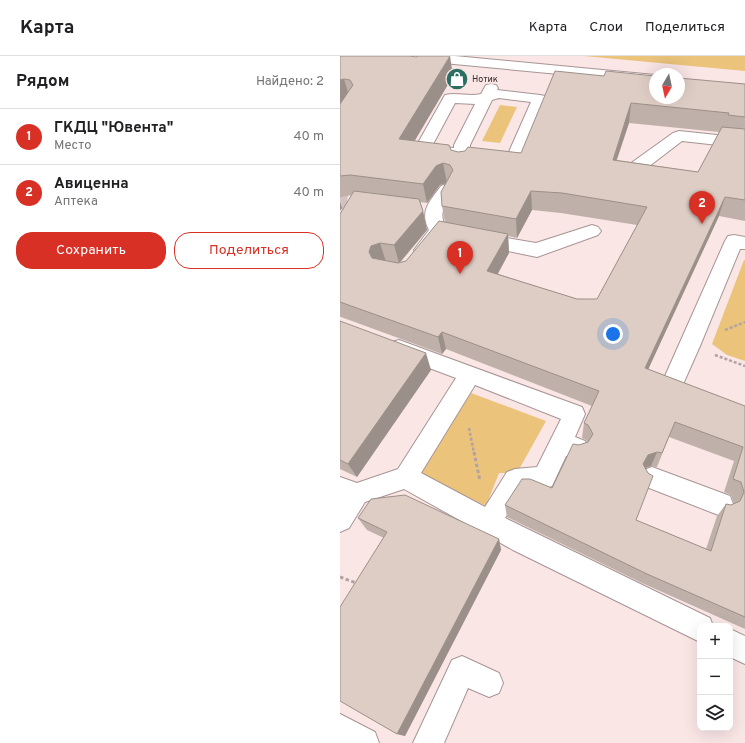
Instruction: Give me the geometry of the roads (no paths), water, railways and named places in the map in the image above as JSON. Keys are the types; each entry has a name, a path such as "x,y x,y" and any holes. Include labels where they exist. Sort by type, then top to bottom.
{"street":[{"path":"411,56 649,78"},
{"path":"461,160 462,145 502,65"},
{"path":"499,94 540,99 514,160 461,160 422,150 450,98 475,100 499,94"},
{"path":"633,170 679,136 745,143"},
{"path":"447,190 425,211 433,222 452,234 537,250 592,231"},
{"path":"414,261 452,234"},
{"path":"672,385 734,241 745,243"},
{"path":"376,339 574,414 568,446 544,478 515,480 490,523"},
{"path":"406,477 470,374"},
{"path":"340,520 348,491 406,477 522,541 697,627"},
{"path":"652,478 720,504"},
{"path":"733,644 745,650"},
{"path":"428,743 462,670 489,683"},
{"path":"340,729 364,743"}],"tunnel":[{"path":"340,201 347,202"}],"place":[{"name":"Нотик","path":"457,79"},
{"name":"Авиценна","path":"702,224"},
{"name":"ГКДЦ \"Ювента\"","path":"460,274"}]}
